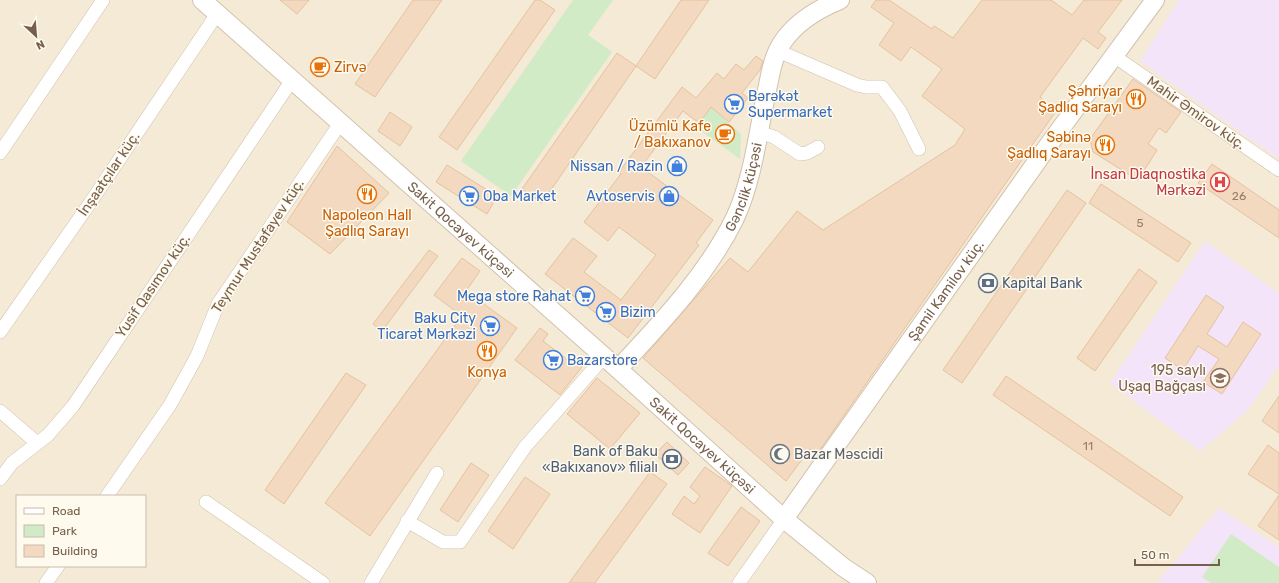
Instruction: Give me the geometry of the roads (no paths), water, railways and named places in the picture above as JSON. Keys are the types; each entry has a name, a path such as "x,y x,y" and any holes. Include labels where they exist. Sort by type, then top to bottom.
{"street":[{"path":"0,153 103,0"},
{"name":"Sakit Qocayev küçəsi","path":"202,0 618,369 784,520 843,567 867,583"},
{"name":"Gənclik küçəsi","path":"618,369 677,304 725,236 742,199 772,64 787,36 815,12 840,0"},
{"name":"Şamil Kamilov küç.","path":"739,583 1155,0"},
{"name":"İnşaatçılar küç.","path":"0,332 90,203 217,14"},
{"path":"778,51 856,85 866,87 878,86 886,90 910,128 919,149"},
{"name":"Mahir Əmirov küç.","path":"1114,56 1279,170"},
{"name":"Yusif Qasımov küç.","path":"0,480 12,463 37,443 73,406 292,80"},
{"name":"Teymur Mustafayev küç.","path":"108,495 170,405 197,356 218,304 341,122"},
{"path":"758,132 774,137 800,154 807,153 818,147"},
{"path":"407,521 444,542 460,542 525,447 604,357"},
{"path":"3,418 37,443"},
{"path":"371,583 437,473"},
{"path":"206,502 323,583"},
{"path":"46,583 57,567"}],"place":[{"name":"Zirvə","path":"320,67"},
{"name":"Şəhriyar Şadlıq Sarayı","path":"1136,99"},
{"name":"Bərəkət Supermarket","path":"734,104"},
{"name":"Üzümlü Kafe / Bakıxanov","path":"725,134"},
{"name":"Səbinə Şadlıq Sarayı","path":"1105,145"},
{"name":"Nissan / Razin","path":"677,166"},
{"name":"İnsan Diaqnostika Mərkəzi","path":"1220,182"},
{"name":"Napoleon Hall Şadlıq Sarayı","path":"367,194"},
{"name":"Oba Market","path":"469,196"},
{"name":"Avtoservis","path":"669,196"},
{"name":"Kapital Bank","path":"988,283"},
{"name":"Mega store Rahat","path":"585,296"},
{"name":"Bizim","path":"606,312"},
{"name":"Baku City Ticarət Mərkəzi","path":"490,326"},
{"name":"Konya","path":"487,351"},
{"name":"Bazarstore","path":"553,360"},
{"name":"195 saylı Uşaq Bağçası","path":"1220,378"},
{"name":"Bazar Məscidi","path":"780,454"},
{"name":"Bank of Baku «Bakıxanov» filialı","path":"672,459"}]}
